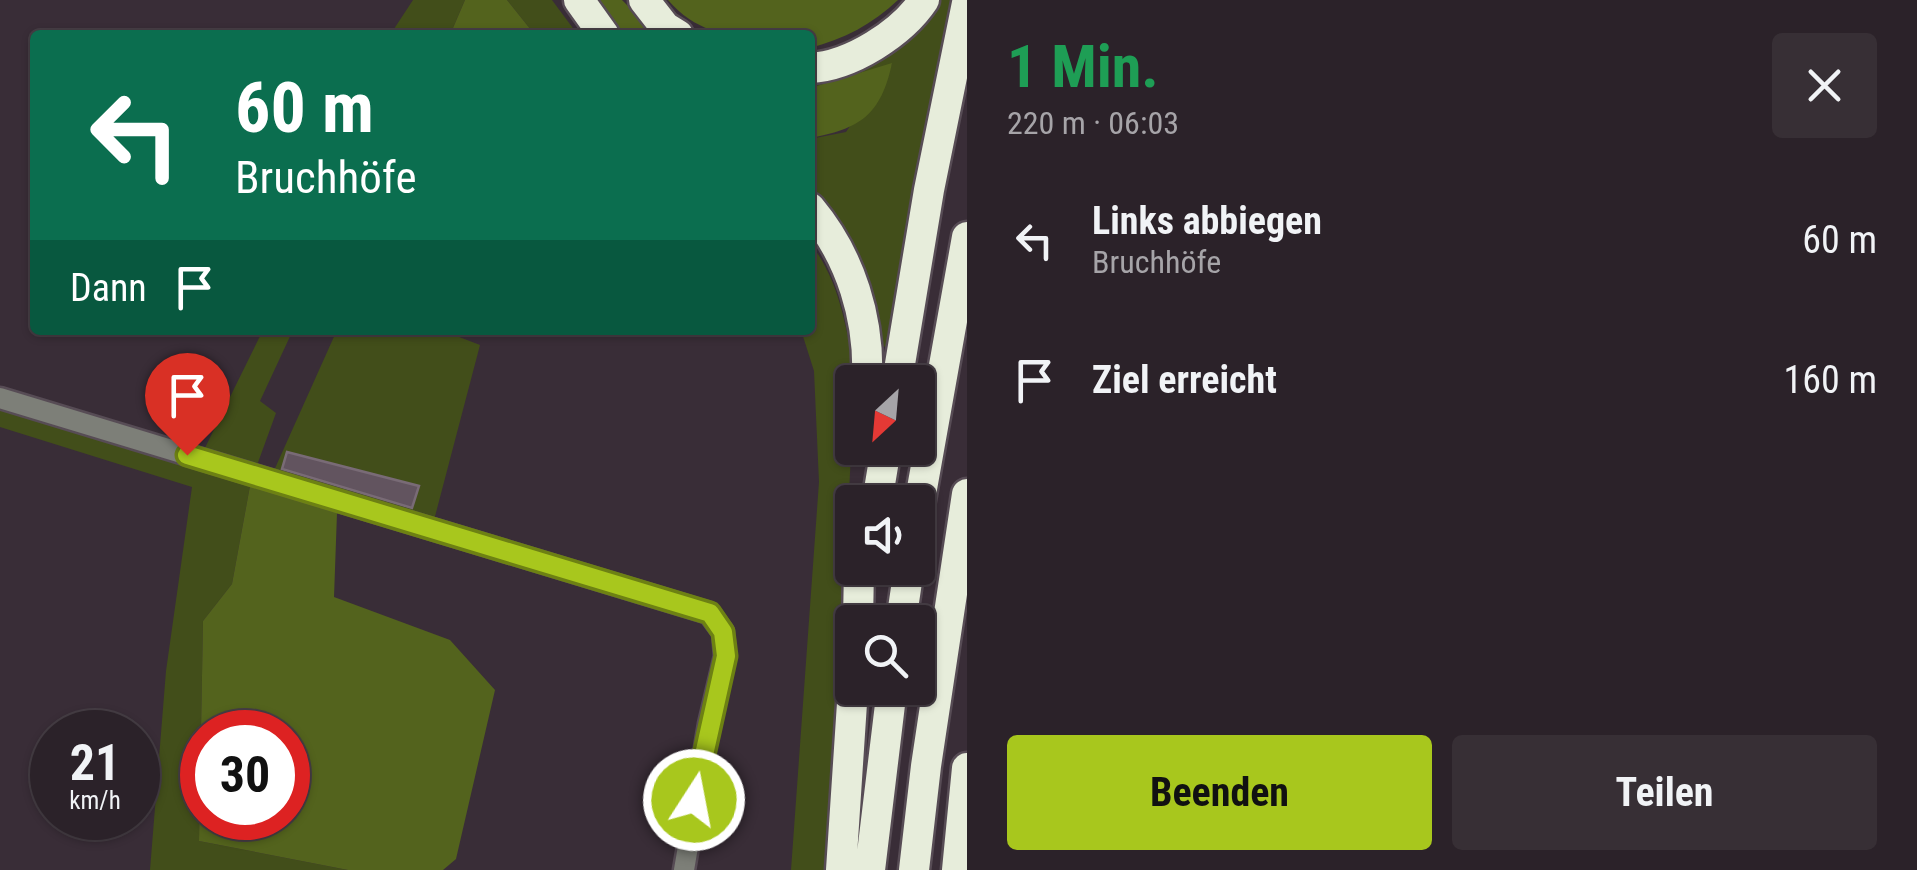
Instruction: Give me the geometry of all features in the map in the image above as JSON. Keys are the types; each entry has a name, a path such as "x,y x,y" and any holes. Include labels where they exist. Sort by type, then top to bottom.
{"highway":[{"path":"579,0 600,30"},
{"path":"644,0 670,30"},
{"path":"815,66 867,50 914,14 924,0"},
{"path":"900,365 928,190 967,3"},
{"path":"815,215 843,255 858,295 868,365"},
{"path":"923,485 967,237"},
{"path":"914,870 967,494"},
{"path":"841,870 852,705"},
{"path":"870,870 890,705"},
{"path":"957,870 967,768"}],"street":[{"path":"0,398 710,613 723,632 726,656 705,743 684,870"}],"green space":[{"path":"413,0 465,0 452,30 393,30"},
{"path":"465,0 507,0 531,30 452,30"},
{"path":"507,0 552,0 574,30 531,30"},
{"path":"592,0 622,0 652,30 612,30"},
{"path":"668,0 898,0 857,30 815,46 815,30 713,30 683,15"},
{"path":"934,0 955,0 886,347 882,346 873,298 848,246 815,202 815,138 846,132 892,64 815,87 815,71"},
{"path":"892,63 882,95 866,117 842,130 815,137 815,86"},
{"path":"815,250 835,289 853,365 835,365 835,465 850,465 849,485 835,485 835,585 844,585 843,605 835,605 835,705 838,705 830,870 791,870 819,482 814,371 803,335 815,335"},
{"path":"261,335 291,335 260,401 276,413 256,468 201,456"},
{"path":"335,335 454,335 480,345 433,524 272,475"},
{"path":"0,407 250,486 232,584 203,621 201,710 180,710 180,840 199,840 348,870 150,870 152,840 160,840 160,746 166,671 192,487 0,427"},
{"path":"250,486 300,496 337,513 334,597 450,640 495,690 456,859 443,870 348,870 199,841 310,840 310,710 201,710 203,621 232,584"}],"building":[{"path":"287,452 419,486 412,508 282,469"}],"route":[{"path":"187,455 710,613 723,632 726,656 694,800"}]}
